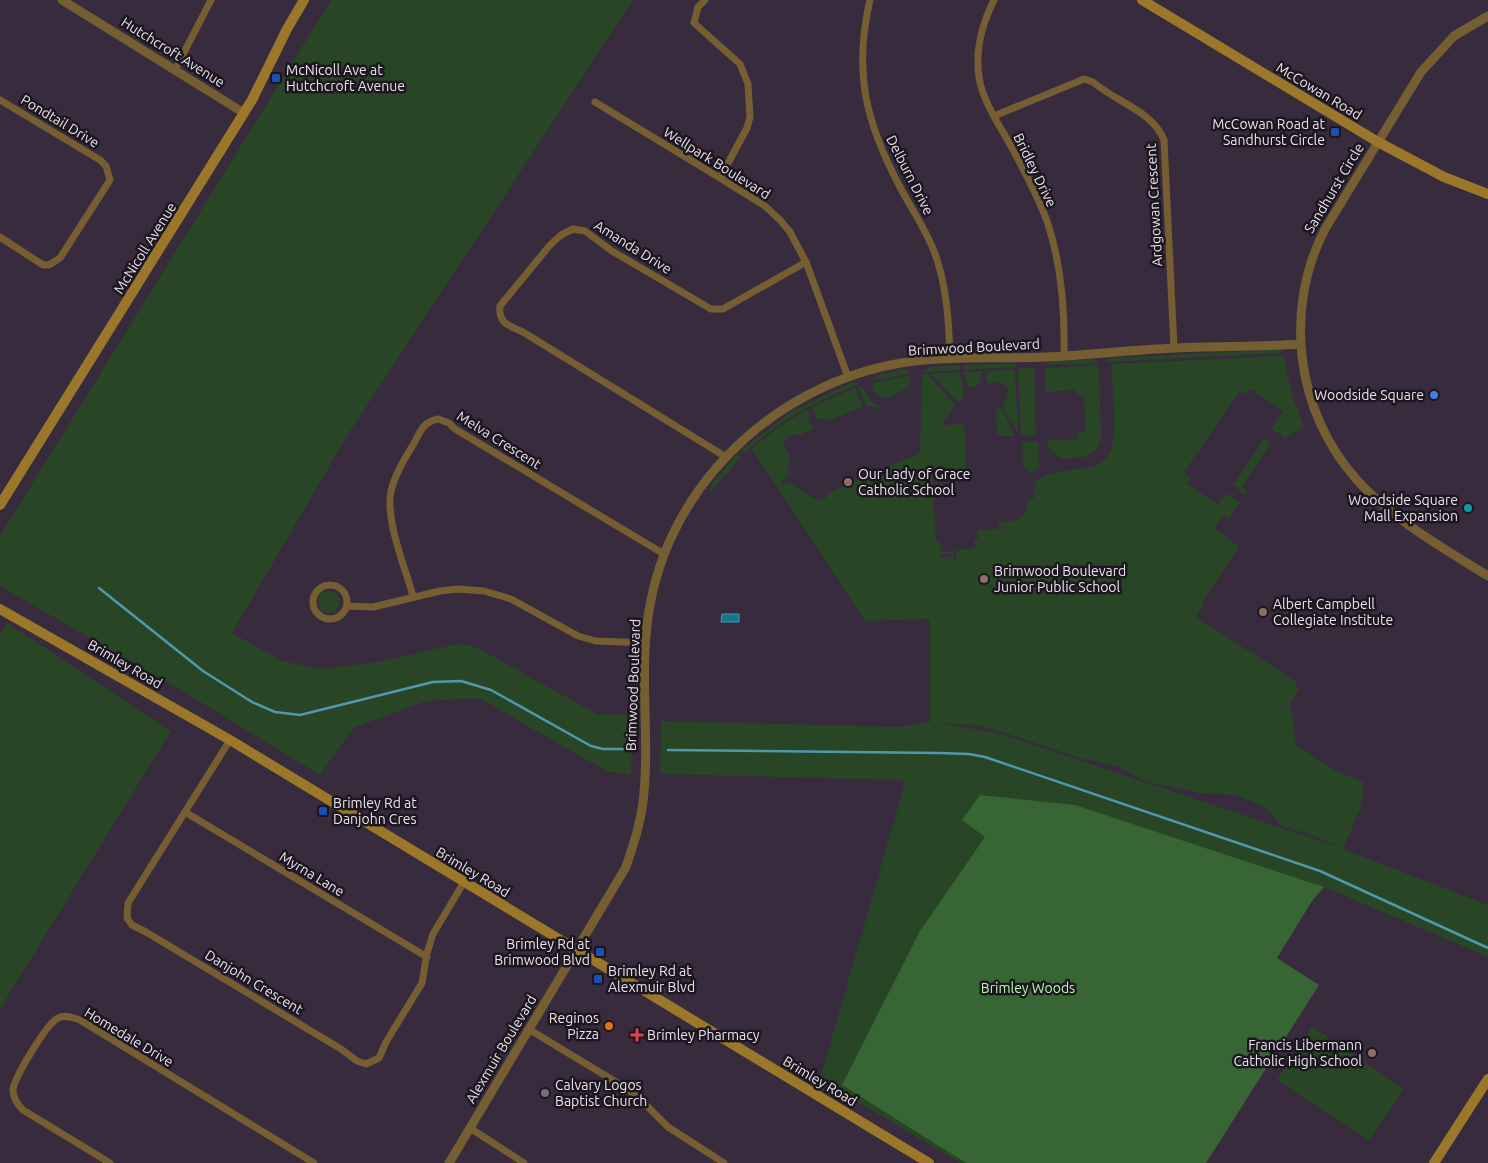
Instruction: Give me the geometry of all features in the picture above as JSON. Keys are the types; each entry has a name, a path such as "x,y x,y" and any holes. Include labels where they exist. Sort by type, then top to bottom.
{"main road":[{"name":"McNicoll Avenue","path":"0,505 244,112 304,0"},
{"name":"McCowan Road","path":"1142,0 1378,142 1444,177 1488,194"},
{"name":"Brimley Road","path":"0,609 230,740 929,1163"},
{"path":"1434,1163 1488,1079"}],"street":[{"name":"Hutchcroft Avenue","path":"62,0 244,112"},
{"path":"176,70 211,0"},
{"path":"704,0 698,7 694,23 740,64 746,74 750,104 747,128 720,178"},
{"name":"Delburn Drive","path":"870,0 863,32 863,72 867,108 878,143 926,234 940,268 947,305 950,360"},
{"name":"Bridley Drive","path":"994,0 984,20 979,44 979,79 994,116 1039,200 1048,224 1061,280 1064,356"},
{"name":"Sandhurst Circle","path":"1488,16 1454,36 1421,72 1316,246 1301,306 1300,344 1301,357 1317,416 1345,466 1381,503 1488,576"},
{"name":"Ardgowan Crescent","path":"994,116 1084,79 1093,82 1145,117 1161,132 1164,140 1174,348"},
{"name":"Pondtail Drive","path":"0,100 100,160 106,166 110,180 60,258 49,265 43,265 35,261 26,253 0,237"},
{"name":"Wellpark Boulevard","path":"595,102 765,206 780,220 790,232 806,262 848,377"},
{"name":"Amanda Drive","path":"726,456 523,332 503,323 500,306 550,245 560,235 573,229 586,231 612,251 711,309 723,308 806,262"},
{"name":"Brimwood Boulevard","path":"577,950 620,878 632,851 639,826 643,793 646,643 650,600 664,554 698,491 726,456 770,417 817,390 848,377 915,361 1064,356 1174,348 1300,344"},
{"name":"Melva Crescent","path":"413,596 391,516 391,491 401,465 420,431 424,425 438,419 449,423 464,434 664,554"},
{"path":"332,585 342,590 347,600 347,606 342,616 326,619 316,613 313,602 314,597 321,588 332,585"},
{"path":"347,606 373,607 413,596 458,589 484,591 511,599 578,636 596,641 646,643"},
{"name":"Danjohn Crescent","path":"230,740 217,757 128,903 126,913 129,922 341,1049 357,1061 366,1064 379,1058 386,1042 422,982 434,934 464,882"},
{"name":"Myrna Lane","path":"185,812 427,957"},
{"name":"Alexmuir Boulevard","path":"449,1163 577,950"},
{"name":"Homedale Drive","path":"110,1163 22,1110 14,1098 14,1086 20,1074 49,1025 57,1018 68,1016 80,1020 314,1163"},
{"path":"530,1030 621,1085 638,1097 668,1127 724,1163"},
{"path":"470,1128 524,1163"}],"green space":[{"path":"331,0 633,0 347,436 232,633 282,661 320,669 372,663 462,643 478,648 597,714 634,715 631,774 608,772 479,698 426,701 353,728 320,775 194,698 0,586 0,536"},
{"path":"1280,349 1283,353 1105,362 1109,358"},
{"path":"1283,356 1293,398 1304,427 1283,439 1280,432 1278,434 1271,429 1283,411 1250,389 1246,395 1240,391 1184,472 1191,477 1187,484 1218,505 1226,493 1240,502 1229,519 1223,516 1215,528 1239,547 1202,603 1204,604 1196,617 1297,682 1295,685 1299,689 1289,706 1292,712 1296,745 1336,771 1363,782 1362,804 1343,849 1488,905 1488,957 1324,887 1312,901 1212,1058 1206,1163 960,1163 820,1079 905,782 898,780 660,774 661,721 900,727 930,722 930,619 865,621 752,449 776,429 807,409 810,417 808,419 815,428 800,435 792,434 784,442 784,447 790,455 788,469 791,475 781,480 783,485 790,482 813,498 824,500 828,493 920,453 922,374 928,374 954,404 954,407 941,425 964,424 967,473 932,476 936,541 940,541 941,552 954,551 955,541 955,552 952,554 941,554 941,557 954,557 954,560 956,560 957,550 975,548 974,540 978,538 978,530 999,529 999,522 1016,520 1023,515 1029,498 1034,499 1033,489 1037,485 1034,482 1052,474 1096,465 1108,456 1114,434 1111,364","holes":["941,723 977,725 1080,758 1117,766 1145,781 1201,793 1236,795 1269,811 1281,826 1316,836 1338,847 1001,734"]},
{"path":"1095,359 1099,363 1047,365 1049,361"},
{"path":"1015,363 1015,367 964,370 963,365"},
{"path":"960,365 960,370 922,372 929,367"},
{"path":"1099,365 1101,439 1099,446 1091,454 1080,458 1060,458 1048,447 1047,440 1078,439 1078,432 1085,432 1084,397 1077,396 1076,390 1046,392 1045,368"},
{"path":"1034,368 1036,435 1021,436 1018,369"},
{"path":"905,369 910,373 872,381 877,375"},
{"path":"1015,369 1018,433 1003,408 1009,388 1000,382 989,384 985,378 989,371"},
{"path":"982,371 980,384 973,388 968,386 964,372"},
{"path":"959,372 964,389 962,400 957,402 931,374"},
{"path":"911,375 909,387 888,398 879,397 873,390 872,383"},
{"path":"852,382 860,384 813,404 771,431 745,453 741,450 792,411"},
{"path":"862,386 871,402 882,408 867,406 858,387"},
{"path":"855,388 863,406 828,421 816,418 812,407"},
{"path":"996,408 1002,408 1015,436 997,436"},
{"path":"1264,439 1270,445 1242,487 1248,491 1244,494 1227,481 1234,484"},
{"path":"1038,441 1039,465 1036,470 1030,472 1023,467 1022,442"},
{"path":"737,454 741,457 711,492 710,486"},
{"path":"329,591 337,594 340,602 337,610 329,613 321,610 318,602 321,594"},
{"path":"7,623 171,731 0,1009 0,634"},
{"name":"Brimley Woods","path":"980,795 1075,805 1324,887 1312,901 1277,958 1319,985 1206,1163 966,1163 842,1085 920,931 985,837 962,820"},
{"path":"1312,1027 1404,1089 1369,1141 1277,1080"}],"water":[{"path":"722,614 739,614 739,622 721,622"}],"waterway":[{"path":"99,588 203,671 252,702 275,712 300,715 433,682 461,681 491,690 591,746 603,749 623,749"},
{"path":"668,750 939,753 969,754 985,757 1320,871 1488,948"}],"place":[{"name":"McNicoll Ave at Hutchcroft Avenue","path":"276,78"},
{"name":"McCowan Road at Sandhurst Circle","path":"1335,132"},
{"name":"Woodside Square","path":"1434,395"},
{"name":"Our Lady of Grace Catholic School","path":"848,482"},
{"name":"Woodside Square Mall Expansion","path":"1468,508"},
{"name":"Brimwood Boulevard Junior Public School","path":"984,579"},
{"name":"Albert Campbell Collegiate Institute","path":"1263,612"},
{"name":"Brimley Rd at Danjohn Cres","path":"323,811"},
{"name":"Brimley Rd at Brimwood Blvd","path":"600,952"},
{"name":"Brimley Rd at Alexmuir Blvd","path":"598,979"},
{"name":"Reginos Pizza","path":"609,1026"},
{"name":"Brimley Pharmacy","path":"637,1035"},
{"name":"Francis Libermann Catholic High School","path":"1372,1053"},
{"name":"Calvary Logos Baptist Church","path":"545,1093"}]}
